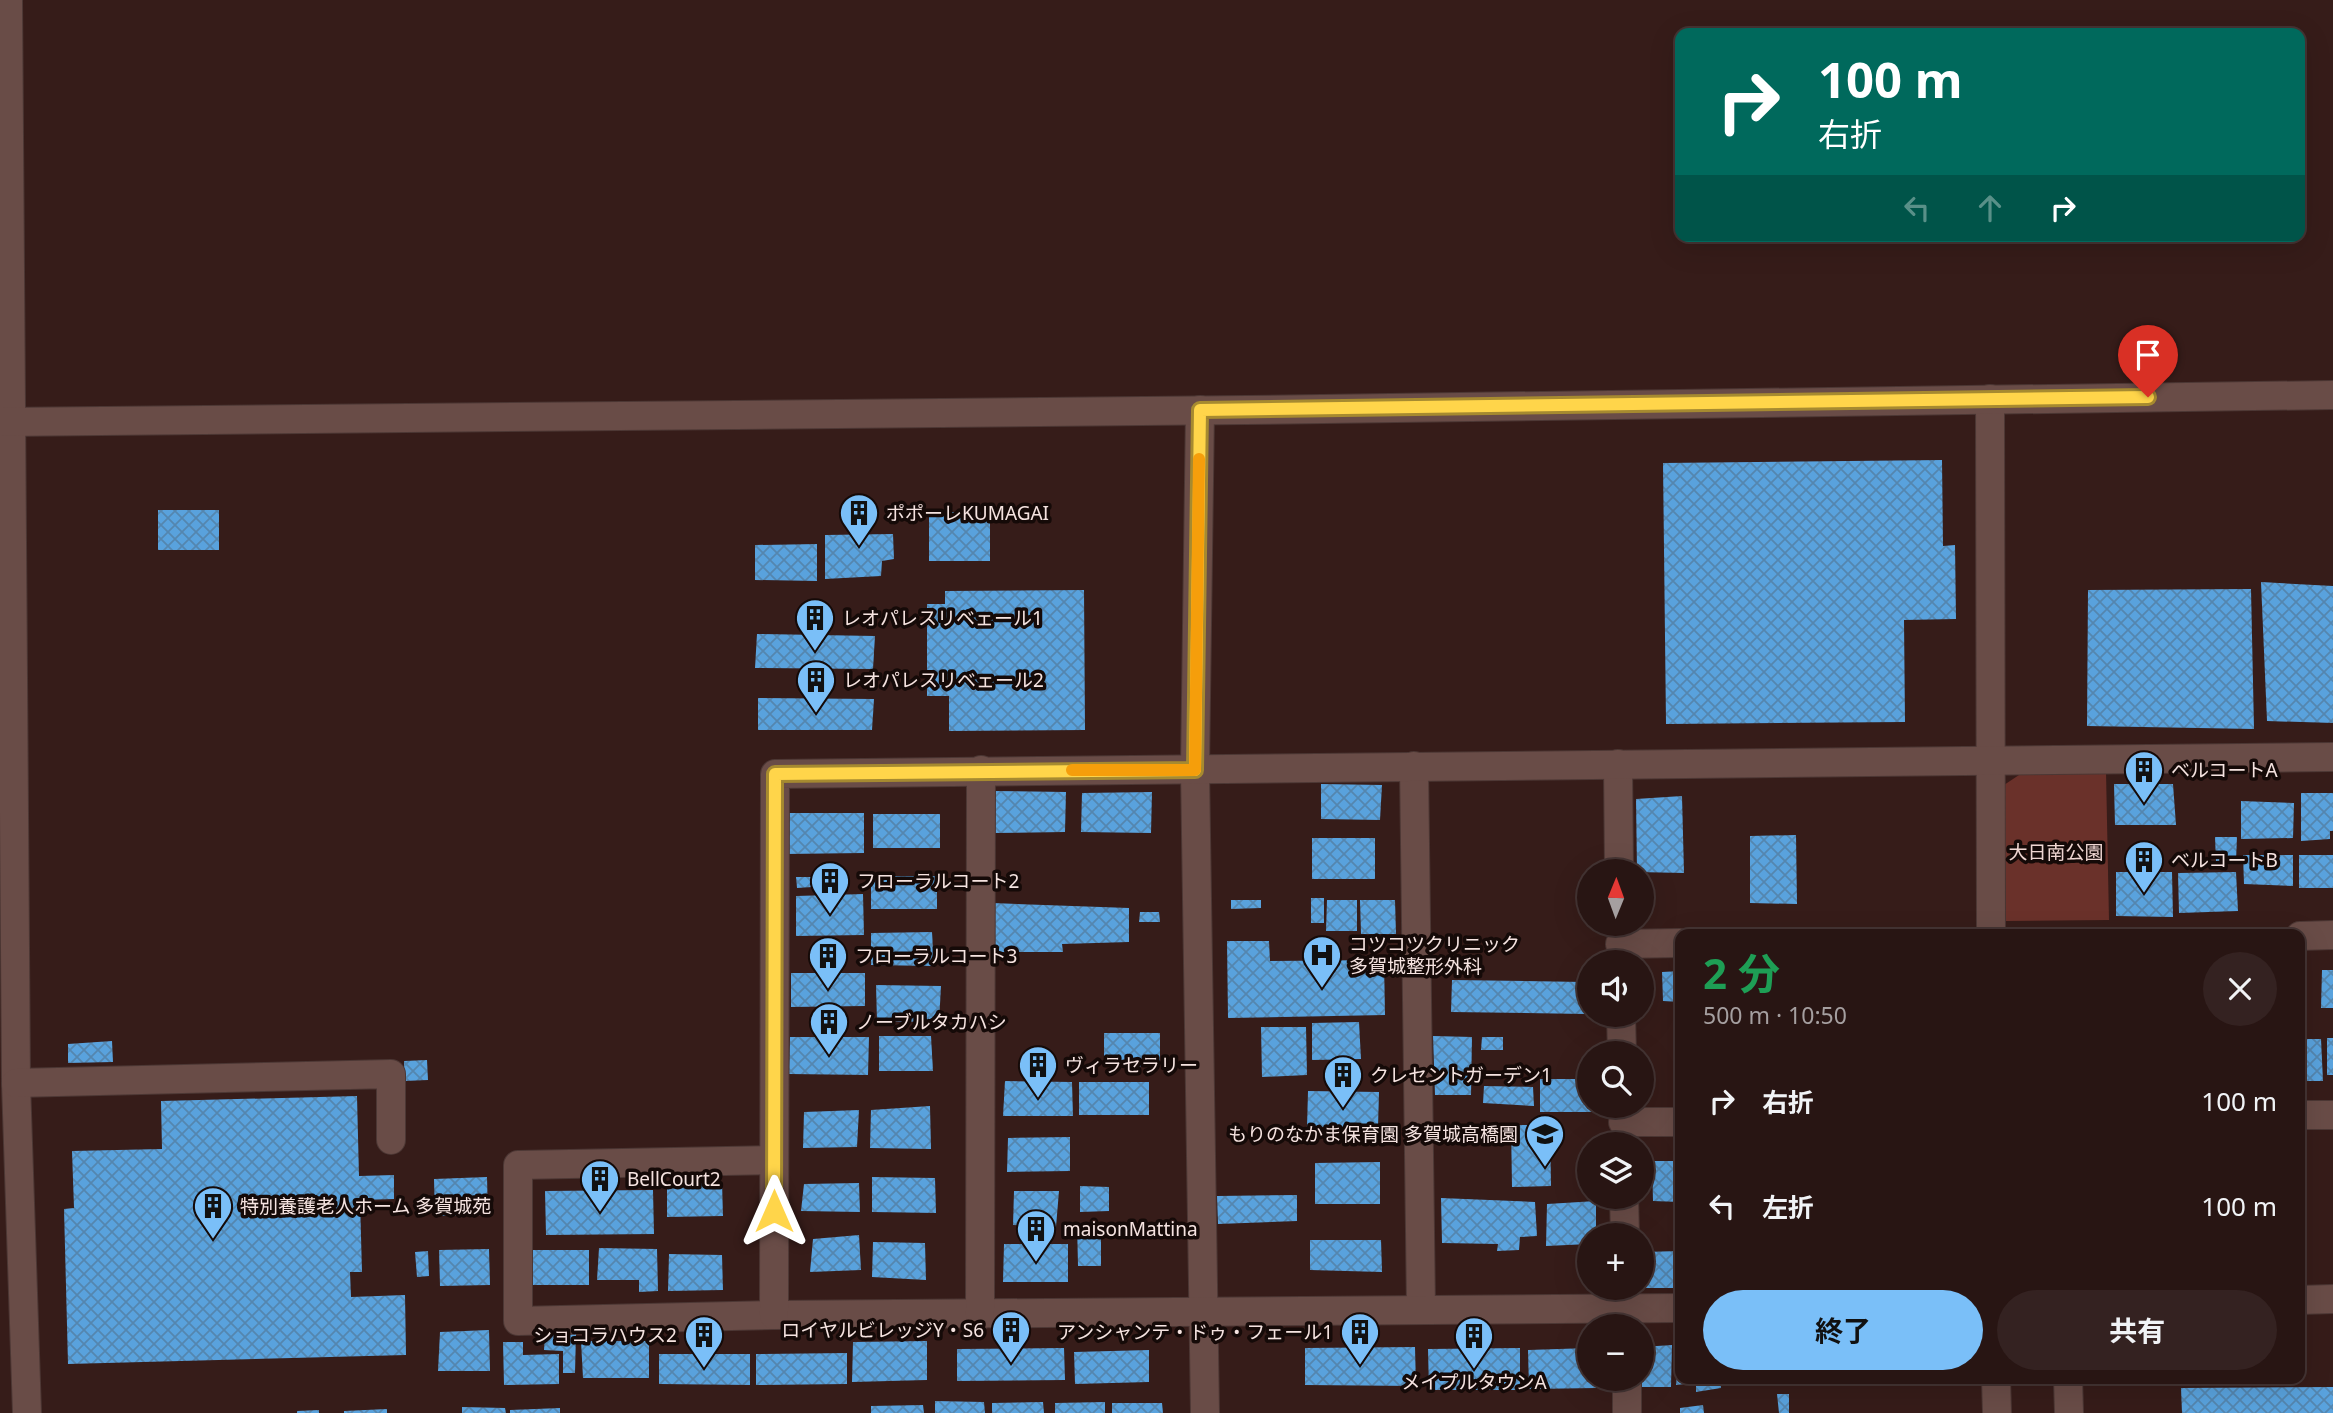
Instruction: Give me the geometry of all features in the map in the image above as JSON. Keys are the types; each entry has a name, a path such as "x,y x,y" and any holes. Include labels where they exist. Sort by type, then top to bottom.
{"street":[{"path":"8,0 5,422 16,1083 27,1413"},
{"path":"5,422 2333,395"},
{"path":"1990,399 1991,929"},
{"path":"1200,410 1195,770 1205,1413"},
{"path":"774,1315 775,774 2333,757"},
{"path":"1618,764 1619,859"},
{"path":"1414,766 1420,1310"},
{"path":"980,1315 981,770"},
{"path":"2305,936 2333,935"},
{"path":"1620,944 1675,943"},
{"path":"16,1083 391,1074 391,1140"},
{"path":"2305,1115 2333,1115"},
{"path":"1623,1124 1675,1122"},
{"path":"773,1160 518,1165 518,1321 774,1315 1675,1308"},
{"path":"2305,1300 2333,1299"},
{"path":"1996,1384 1997,1413"},
{"path":"2068,1384 2069,1413"},
{"path":"1627,1391 1627,1413"}],"green space":[{"name":"大日南公園","path":"2106,771 2109,920 2006,921 2004,785 2022,773"}],"building":[{"path":"1942,460 1943,546 1955,545 1956,619 1904,620 1905,722 1666,724 1663,463"},
{"path":"158,510 219,510 219,550 158,550"},
{"path":"929,512 990,512 990,561 929,561"},
{"name":"ポポーレKUMAGAI","path":"893,534 894,559 882,561 881,576 825,579 825,535"},
{"path":"817,544 817,581 755,580 755,545"},
{"path":"2261,582 2333,586 2333,723 2267,721"},
{"path":"2251,589 2254,729 2087,726 2088,590"},
{"path":"1084,590 1085,730 949,731 949,696 927,696 927,604 945,604 945,591"},
{"name":"レオパレスリベェール1","path":"757,634 875,636 873,669 755,668"},
{"name":"レオパレスリベェール2","path":"758,698 874,699 872,730 758,730"},
{"path":"1321,784 1382,785 1380,820 1321,819"},
{"name":"ベルコートA","path":"2114,784 2173,784 2176,825 2115,825"},
{"path":"993,791 1066,792 1065,832 993,833"},
{"path":"1152,792 1151,833 1081,832 1082,793"},
{"path":"2301,793 2333,793 2333,831 2330,831 2330,839 2301,841"},
{"path":"1682,796 1684,873 1654,872 1654,859 1637,859 1636,799"},
{"path":"2241,801 2294,803 2293,838 2241,839"},
{"path":"786,813 864,813 864,853 785,854"},
{"path":"873,814 940,814 940,848 873,848"},
{"path":"1796,835 1797,904 1750,903 1750,836"},
{"path":"2215,837 2237,837 2236,861 2216,861"},
{"path":"1312,838 1375,838 1375,879 1312,879"},
{"path":"2243,855 2293,855 2293,886 2244,884"},
{"path":"2299,855 2333,855 2333,888 2299,888"},
{"name":"ベルコートB","path":"2116,872 2172,872 2173,917 2116,916"},
{"path":"2236,872 2238,911 2179,913 2178,873"},
{"path":"871,876 937,876 937,909 871,909"},
{"path":"796,877 828,877 828,886 797,888"},
{"name":"フローラルコート2","path":"863,894 864,935 796,936 796,896"},
{"path":"1311,898 1324,898 1324,923 1311,923"},
{"path":"1231,900 1261,900 1261,908 1231,909"},
{"path":"1327,900 1357,900 1357,931 1326,931"},
{"path":"1360,900 1395,900 1396,934 1361,934"},
{"path":"992,903 1129,908 1129,942 1062,944 1063,952 992,952"},
{"path":"1140,912 1159,912 1160,922 1139,922"},
{"path":"932,932 934,966 871,965 871,933"},
{"path":"1227,941 1269,941 1270,961 1384,960 1385,1015 1228,1018"},
{"path":"2322,970 2333,970 2333,1008 2321,1008"},
{"path":"1675,971 1675,1002 1663,1001 1662,972"},
{"name":"フローラルコート3","path":"791,973 865,973 865,1006 791,1007"},
{"path":"1452,980 1577,982 1577,1014 1451,1012"},
{"path":"876,985 941,986 939,1022 877,1021"},
{"path":"830,1015 846,1015 847,1028 831,1029"},
{"path":"1359,1022 1361,1059 1312,1060 1312,1023"},
{"path":"1261,1027 1306,1027 1307,1075 1262,1077"},
{"path":"1104,1033 1160,1033 1160,1066 1104,1067"},
{"path":"879,1036 931,1036 933,1071 879,1071"},
{"path":"1433,1036 1472,1037 1471,1095 1435,1095"},
{"name":"ノーブルタカハシ","path":"790,1037 869,1037 868,1075 789,1074"},
{"path":"1482,1037 1503,1037 1503,1050 1481,1050"},
{"path":"2327,1038 2333,1038 2333,1075 2327,1075"},
{"path":"2305,1039 2321,1039 2323,1081 2305,1081"},
{"path":"112,1041 113,1062 68,1063 68,1044"},
{"path":"427,1060 428,1080 404,1081 404,1061"},
{"path":"1540,1079 1577,1079 1577,1112 1540,1112"},
{"name":"ヴィラセラリー","path":"1005,1081 1072,1082 1073,1116 1003,1116"},
{"path":"1079,1082 1149,1082 1149,1115 1079,1115"},
{"path":"1484,1086 1533,1087 1534,1106 1483,1103"},
{"name":"クレセントガーデン1","path":"1308,1091 1379,1092 1378,1127 1307,1127"},
{"name":"特別養護老人ホーム 多賀城苑","path":"357,1096 359,1176 394,1175 394,1199 360,1200 362,1272 350,1272 351,1297 405,1295 406,1355 68,1364 64,1209 74,1208 72,1151 162,1149 161,1101"},
{"path":"930,1106 931,1149 870,1148 871,1110"},
{"path":"859,1110 857,1147 803,1148 804,1112"},
{"path":"1511,1125 1550,1125 1551,1186 1512,1187"},
{"path":"1070,1137 1070,1171 1007,1172 1008,1138"},
{"path":"1654,1161 1675,1161 1675,1202 1654,1201"},
{"path":"1380,1162 1380,1204 1315,1204 1315,1163"},
{"path":"487,1177 488,1215 435,1216 434,1179"},
{"path":"872,1177 935,1178 936,1213 872,1212"},
{"path":"722,1182 723,1216 667,1217 667,1185"},
{"path":"859,1183 860,1212 801,1211 804,1184"},
{"path":"1080,1186 1109,1187 1109,1211 1080,1212"},
{"name":"BellCourt2","path":"653,1190 654,1234 546,1235 545,1191"},
{"path":"1014,1191 1059,1191 1056,1227 1013,1225"},
{"path":"1297,1195 1297,1221 1218,1224 1217,1196"},
{"path":"1441,1198 1535,1202 1537,1236 1520,1237 1519,1250 1497,1251 1498,1244 1442,1243"},
{"path":"1577,1202 1577,1209 1596,1209 1596,1223 1577,1223 1577,1245 1546,1246 1547,1204"},
{"path":"1077,1223 1101,1225 1101,1266 1078,1266"},
{"path":"859,1235 861,1270 810,1272 813,1239"},
{"path":"1310,1240 1381,1240 1382,1272 1310,1270"},
{"path":"873,1242 925,1243 926,1280 872,1277"},
{"name":"maisonMattina","path":"1004,1244 1068,1244 1068,1282 1003,1282"},
{"path":"599,1248 657,1249 658,1291 639,1292 639,1280 597,1280"},
{"path":"489,1249 490,1285 440,1286 439,1250"},
{"path":"532,1250 589,1250 589,1285 533,1285"},
{"path":"428,1251 429,1276 417,1277 415,1252"},
{"path":"1675,1251 1675,1288 1654,1288 1654,1252"},
{"path":"669,1254 722,1255 723,1290 668,1291"},
{"path":"489,1330 490,1371 438,1371 440,1332"},
{"path":"545,1333 576,1334 575,1373 563,1373 563,1351 544,1350"},
{"path":"581,1341 649,1341 649,1378 583,1378"},
{"path":"927,1341 927,1380 852,1382 853,1342"},
{"path":"503,1342 523,1342 523,1355 559,1354 559,1384 504,1385"},
{"path":"1672,1345 1671,1387 1654,1387 1654,1346"},
{"name":"アンシャンテ・ドゥ・フェール1","path":"1415,1347 1416,1386 1305,1385 1305,1348"},
{"name":"ロイヤルビレッジY・S6","path":"1064,1348 1065,1380 957,1381 957,1349"},
{"name":"メイプルタウンA","path":"1520,1348 1520,1390 1429,1390 1428,1349"},
{"path":"1577,1348 1577,1388 1529,1389 1528,1350"},
{"path":"1149,1350 1149,1382 1075,1384 1074,1352"},
{"path":"847,1353 847,1384 756,1385 756,1354"},
{"name":"ショコラハウス2","path":"659,1354 750,1354 750,1385 659,1384"},
{"path":"1696,1384 1721,1384 1721,1388 1696,1392"},
{"path":"1766,1384 1766,1386 1728,1385"},
{"path":"1976,1384 1976,1385 1913,1385"},
{"path":"2098,1384 2178,1384 2178,1385"},
{"path":"2333,1387 2333,1413 2182,1413 2181,1388"},
{"path":"1777,1394 1789,1394 1789,1413 1779,1413"},
{"path":"935,1401 984,1402 985,1413 935,1413"},
{"path":"1043,1402 1044,1413 992,1413 992,1403"},
{"path":"1105,1402 1105,1413 1055,1413 1055,1403"},
{"path":"1112,1403 1162,1403 1163,1413 1112,1413"},
{"path":"923,1405 924,1413 871,1413 871,1406"},
{"path":"1703,1405 1704,1413 1680,1413 1680,1408"},
{"path":"462,1407 505,1408 506,1413 462,1413"},
{"path":"560,1408 560,1413 510,1413 510,1410"},
{"path":"387,1409 387,1413 344,1413 344,1411"},
{"path":"319,1410 319,1413 297,1413 297,1411"}],"slow traffic":[{"path":"1072,770 1195,770 1199,459"}],"place":[{"name":"ポポーレKUMAGAI","path":"859,547"},
{"name":"レオパレスリベェール1","path":"815,652"},
{"name":"レオパレスリベェール2","path":"816,714"},
{"name":"ベルコートA","path":"2144,804"},
{"name":"ベルコートB","path":"2144,894"},
{"name":"フローラルコート2","path":"830,915"},
{"name":"コツコツクリニック 多賀城整形外科","path":"1322,989"},
{"name":"フローラルコート3","path":"828,990"},
{"name":"ノーブルタカハシ","path":"829,1056"},
{"name":"ヴィラセラリー","path":"1038,1099"},
{"name":"クレセントガーデン1","path":"1343,1109"},
{"name":"もりのなかま保育園 多賀城高橋園","path":"1545,1168"},
{"name":"BellCourt2","path":"600,1213"},
{"name":"特別養護老人ホーム 多賀城苑","path":"213,1240"},
{"name":"maisonMattina","path":"1036,1263"},
{"name":"ロイヤルビレッジY・S6","path":"1011,1364"},
{"name":"アンシャンテ・ドゥ・フェール1","path":"1360,1366"},
{"name":"ショコラハウス2","path":"704,1369"},
{"name":"メイプルタウンA","path":"1474,1370"}],"route":[{"path":"774,1211 775,774 1195,770 1200,410 2148,397"}]}
